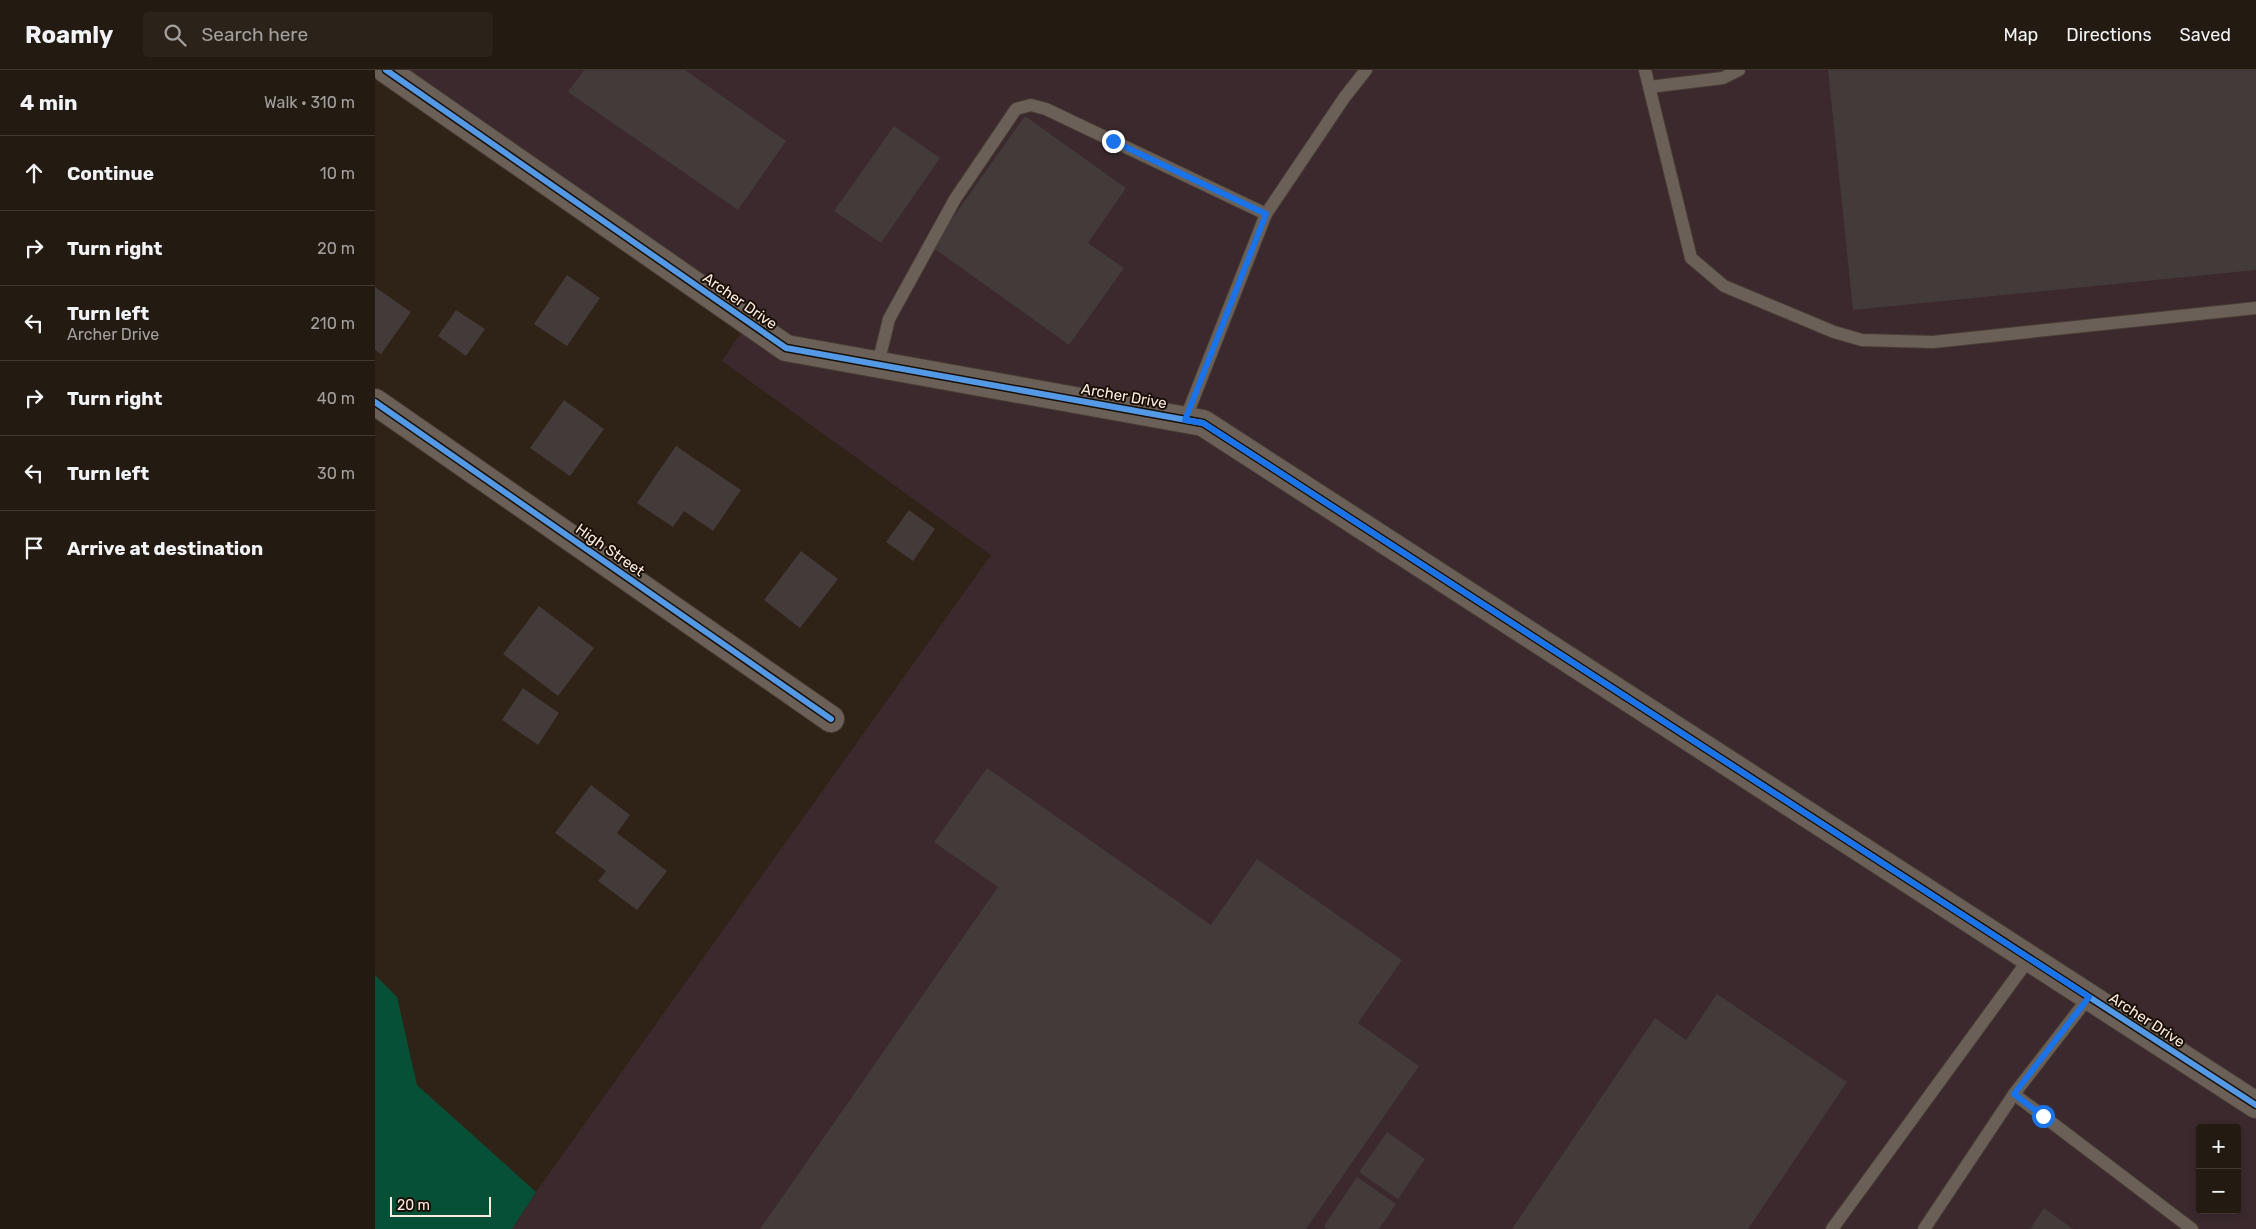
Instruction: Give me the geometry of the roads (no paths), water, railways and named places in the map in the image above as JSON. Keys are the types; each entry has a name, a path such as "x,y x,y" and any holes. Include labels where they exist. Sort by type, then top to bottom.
{"street":[{"name":"Archer Drive","path":"386,70 786,348 1203,423 2256,1106"},
{"name":"High Street","path":"375,402 831,718"}],"lane":[{"path":"1185,420 1266,214 1343,98 1366,70"},
{"path":"1645,70 1691,258 1724,286 1834,332 1862,340 1933,342 2256,308"},
{"path":"1649,87 1723,78 1739,70"},
{"path":"878,364 889,319 955,200 1016,109 1031,105 1046,109 1266,214"},
{"path":"1832,1229 2029,959"},
{"path":"1924,1229 2014,1094 2089,997"},
{"path":"2014,1094 2192,1229"}]}
